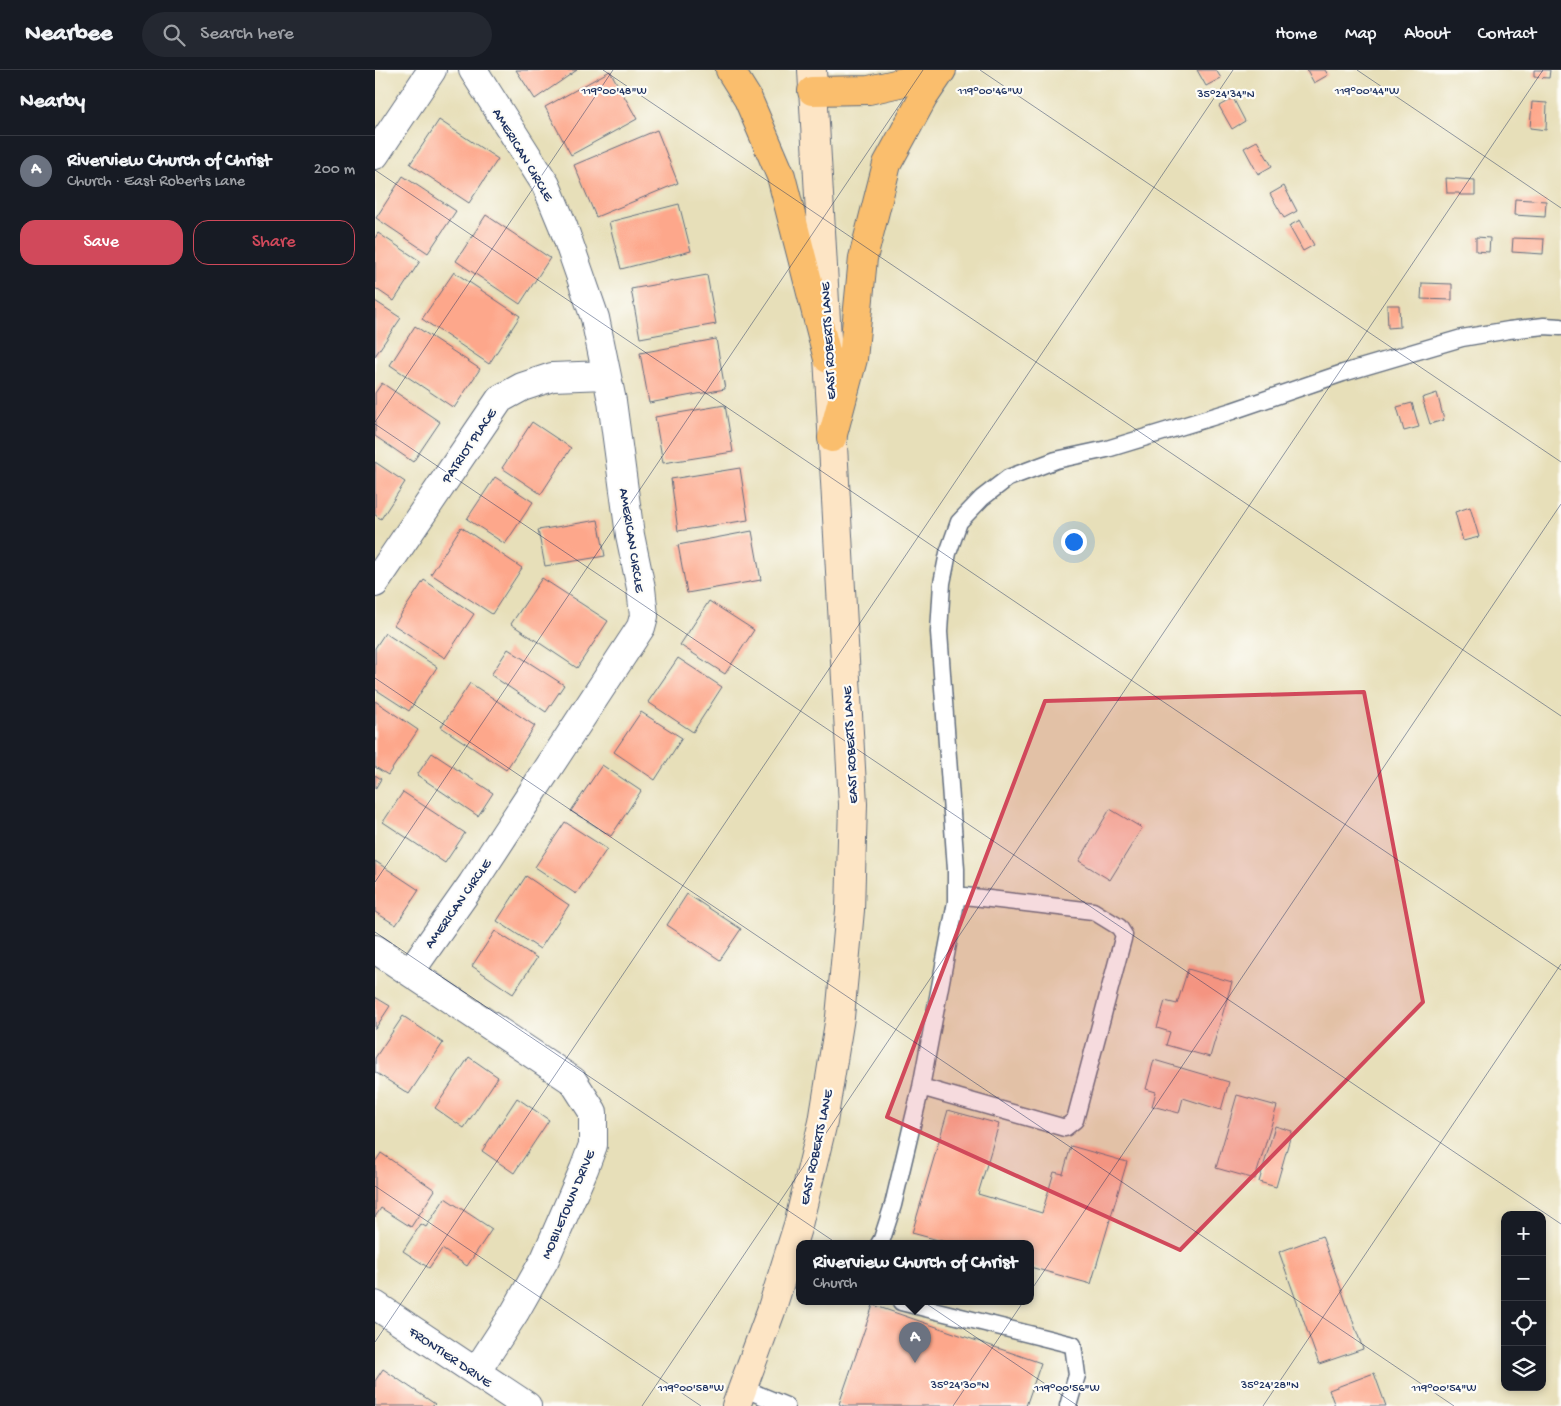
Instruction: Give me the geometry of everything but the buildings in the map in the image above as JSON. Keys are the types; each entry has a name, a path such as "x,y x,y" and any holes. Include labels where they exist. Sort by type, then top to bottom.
{"main road":[{"path":"730,70 748,99 781,176 828,359"},
{"path":"812,81 869,90 917,79 930,70"},
{"path":"832,438 853,359 863,258 887,164 923,98 941,70"},
{"name":"EAST ROBERTS LANE","path":"796,1240 823,1122 840,1016 850,910 853,804 812,81"},
{"name":"EAST ROBERTS LANE","path":"739,1397 771,1311 794,1257 796,1242"}],"street":[{"path":"375,155 432,70"},
{"name":"AMERICAN CIRCLE","path":"410,972 472,884 641,627 644,616 612,401 595,318 563,226 546,185 473,70"},
{"name":"PATRIOT PLACE","path":"375,583 500,399 522,387 552,378 606,375"},
{"name":"MOBILETOWN DRIVE","path":"375,949 573,1081 593,1112 593,1145 545,1259 515,1312 476,1372"},
{"name":"FRONTIER DRIVE","path":"375,1305 527,1406"}],"lane":[{"path":"881,1240 893,1204 921,1087 956,902 956,869 939,632 942,583 948,553 959,522 982,498 1008,478 1056,460 1107,449 1232,411 1343,373 1462,338 1544,326 1561,327"},
{"path":"921,1087 1065,1128 1075,1120 1124,935 1119,927 1093,910 956,895"},
{"path":"913,1305 1073,1345 1077,1374 1068,1406"},
{"path":"739,1397 786,1406"}],"highlighted area":[{"path":"1364,692 1423,1002 1180,1250 887,1117 1045,701"}],"place":[{"name":"Riverview Church of Christ","path":"915,1363"}]}
